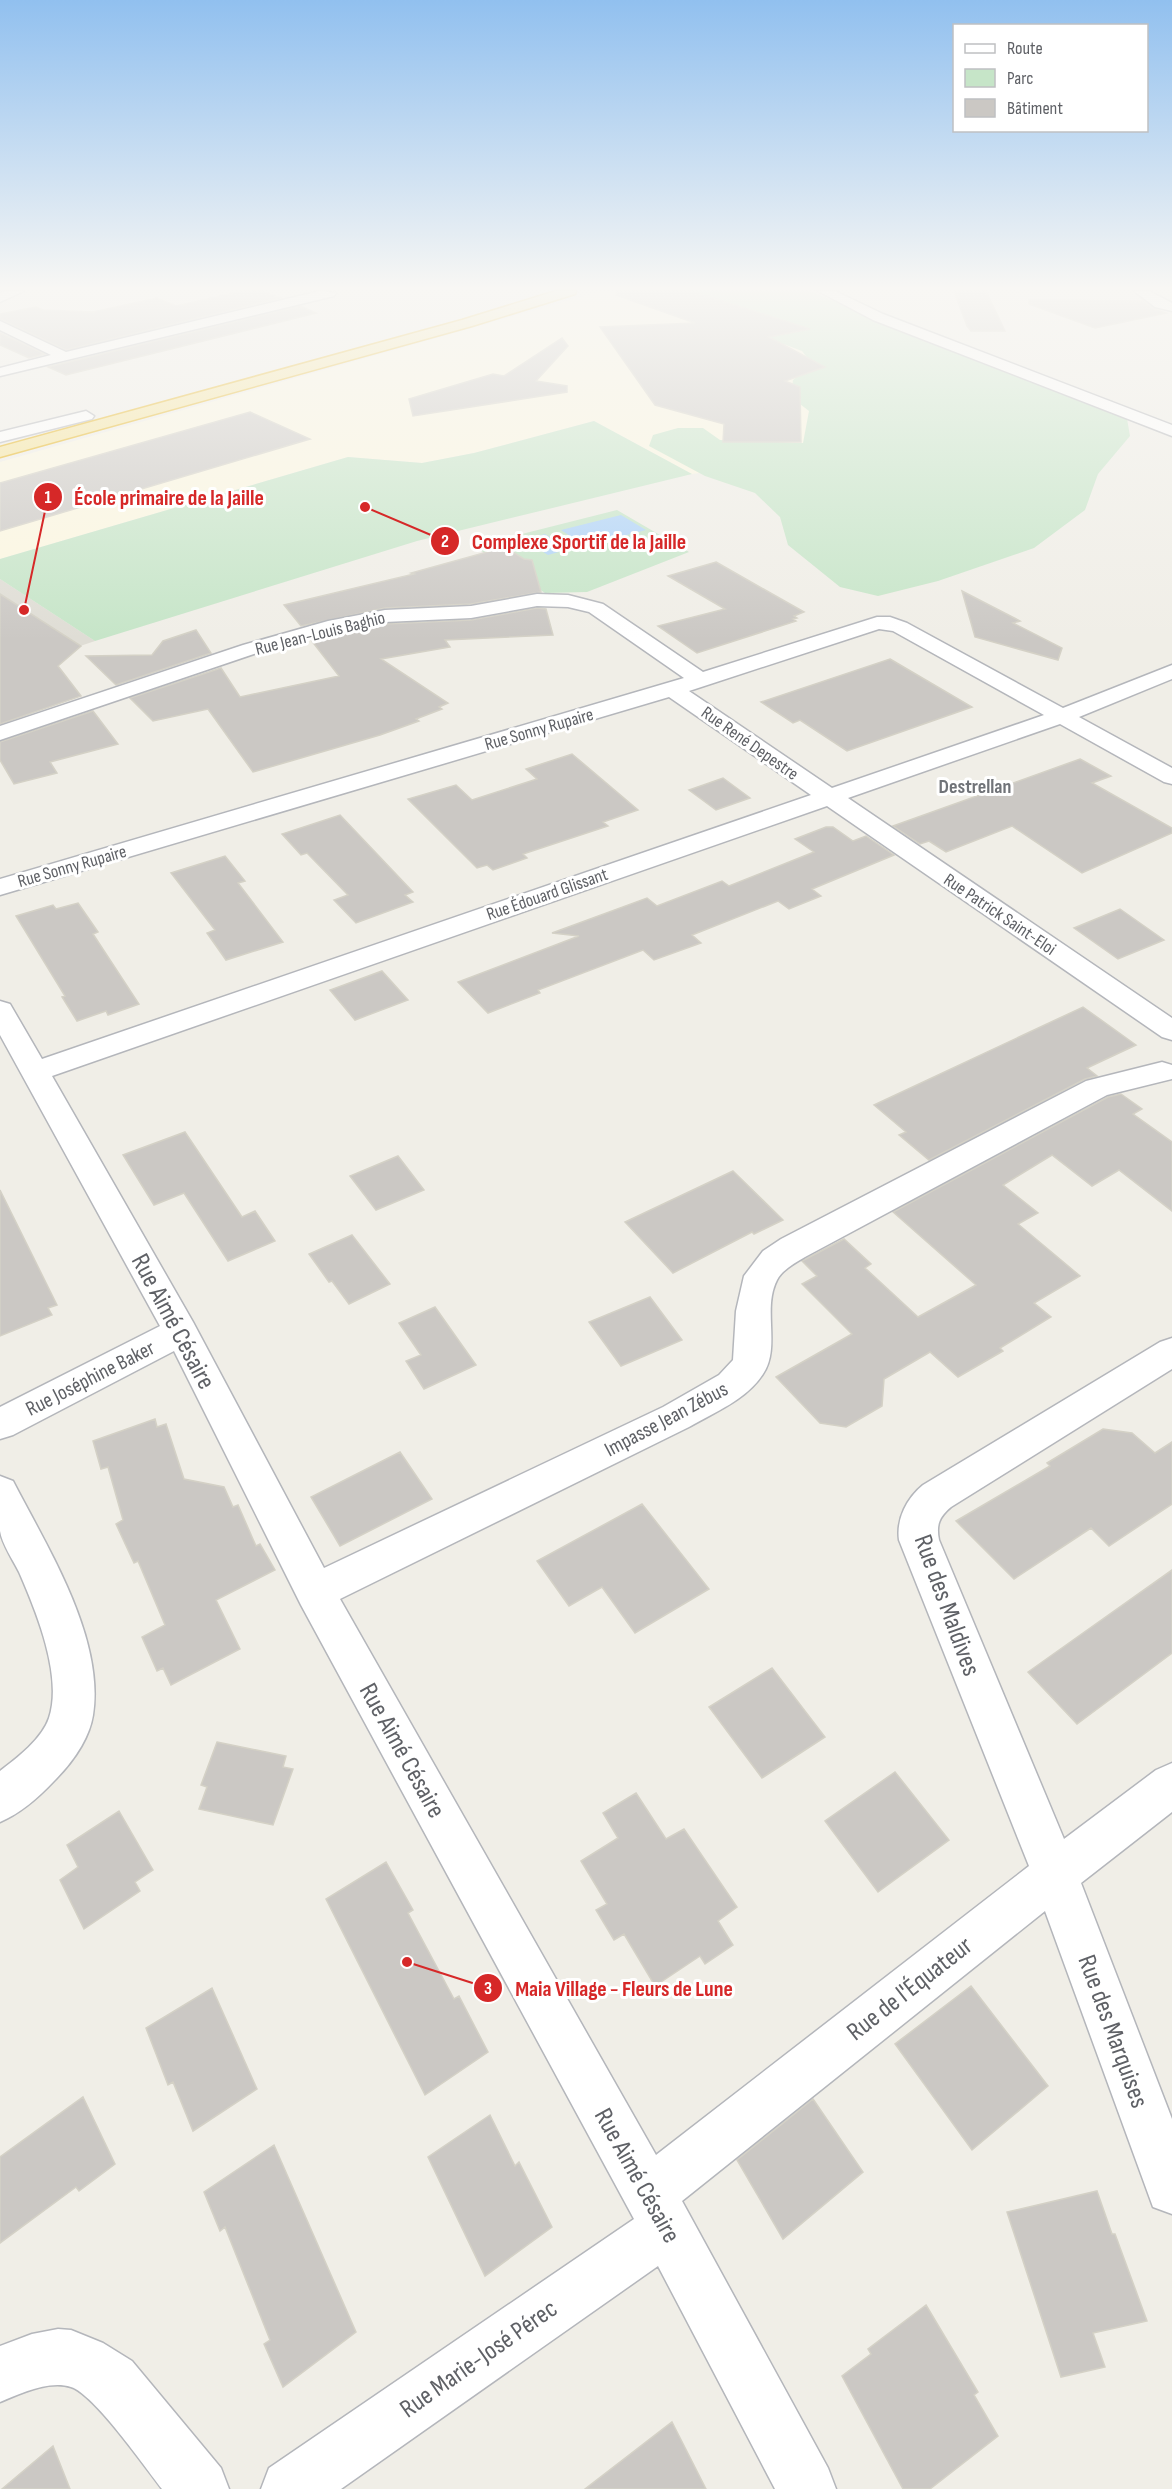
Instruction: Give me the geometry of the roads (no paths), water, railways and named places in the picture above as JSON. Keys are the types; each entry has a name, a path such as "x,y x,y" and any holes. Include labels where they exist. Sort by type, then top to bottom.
{"highway":[{"path":"0,438 119,407"},
{"path":"0,454 164,407"}],"street":[{"path":"1111,407 1172,431"},
{"path":"1149,422 1172,415"},
{"name":"Rue Jean-Louis Baghio","path":"0,733 250,649 328,627 385,616 471,612 537,600 568,601 596,608 700,680"},
{"name":"Rue Sonny Rupaire","path":"0,888 672,689 877,623 890,623 900,627 1060,717"},
{"name":"Rue Édouard Glissant","path":"35,1072 1060,717 1172,671"},
{"name":"Rue René Depestre","path":"672,689 828,796"},
{"path":"1060,717 1172,777"},
{"name":"Rue Patrick Saint-Eloi","path":"828,796 1172,1031"},
{"name":"Rue Aimé Césaire","path":"0,1010 181,1331 315,1592 658,2211 807,2489"},
{"name":"Impasse Jean Zébus","path":"315,1592 676,1417 732,1385 750,1365 753,1350 753,1311 761,1276 775,1260 793,1248 1097,1088 1162,1072"},
{"name":"Rue Joséphine Baker","path":"0,1424 181,1331"},
{"name":"Rue des Maldives","path":"1055,1874 919,1540 919,1519 922,1511 937,1496 1172,1352"},
{"path":"0,1492 51,1602 69,1651 73,1693 70,1718 55,1748 0,1800"},
{"name":"Rue de l'Équateur","path":"658,2211 1055,1874 1172,1785"},
{"name":"Rue des Marquises","path":"1055,1874 1172,2188"},
{"name":"Rue Marie-José Pérec","path":"290,2489 658,2211"},
{"path":"0,2374 29,2363 64,2356 96,2367 112,2381 200,2489"}],"water":[{"path":"621,515 646,530 585,546 561,530"},
{"path":"545,534 569,549 548,555 525,540"}],"place":[{"name":"Complexe Sportif de la Jaille","path":"365,507"},
{"name":"École primaire de la Jaille","path":"24,610"},
{"name":"Maia Village - Fleurs de Lune","path":"407,1962"}],"district":[{"name":"Destrellan","path":"975,786"}]}
